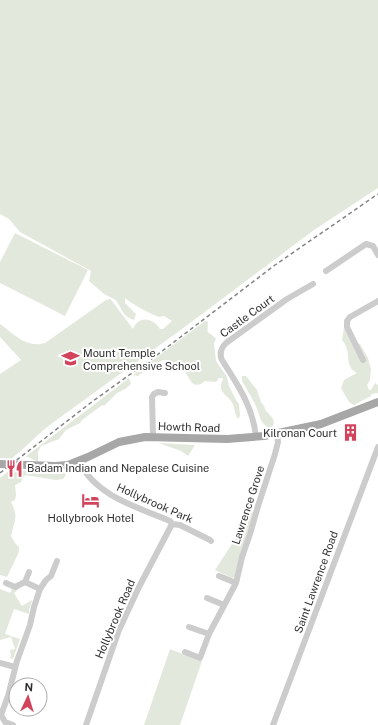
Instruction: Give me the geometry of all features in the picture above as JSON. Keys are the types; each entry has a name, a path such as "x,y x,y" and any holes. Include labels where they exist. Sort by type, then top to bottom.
{"main road":[{"name":"Howth Road","path":"0,464 62,466 79,461 119,442 153,436 220,439 277,434 321,424 378,402"}],"street":[{"path":"326,271 366,244 373,246 378,255"},
{"name":"Castle Court","path":"256,437 252,416 245,396 222,360 220,352 226,343 287,299 313,284"},
{"path":"363,360 347,327 347,321 350,317 378,301"},
{"path":"153,436 152,397 158,392 165,393"},
{"name":"Lawrence Grove","path":"185,652 200,658 209,634 236,583 242,557 275,454 278,442 277,434"},
{"name":"Saint Lawrence Road","path":"273,725 378,446"},
{"name":"Hollybrook Park","path":"79,461 89,478 110,494 170,521 172,524 180,525 210,540 211,542"},
{"name":"Hollybrook Road","path":"86,725 112,647 122,623 172,524"},
{"path":"13,725 5,722 1,715 40,589 46,580 51,576 57,561"},
{"path":"6,583 16,587 25,582 29,572"},
{"path":"218,576 236,583"},
{"path":"25,582 40,589"},
{"path":"207,598 224,605"},
{"path":"189,627 209,634"},
{"path":"0,663 15,667"}],"shaded area":[{"path":"0,0 378,0 378,188 314,230 182,329 47,427 11,459 0,458 0,374 21,360 0,337 0,324 21,340 32,344 45,343 106,300 110,299 133,329 142,320 150,320 154,322 160,329 163,329 172,321 164,316 159,317 150,313 125,298 125,303 136,314 134,320 129,318 124,314 116,300 104,294 89,281 91,271 20,232 9,219 0,214"},
{"path":"15,233 88,270 65,316 0,283 0,262"},
{"path":"205,321 208,322 208,333 216,339 214,343 216,361 227,377 229,386 239,404 240,416 238,419 232,403 221,390 222,378 219,378 216,382 205,381 196,385 192,383 182,367 168,360 163,360 138,376 133,375"},
{"path":"344,328 351,340 360,344 368,358 371,369 370,380 367,385 369,390 371,390 375,383 378,385 378,393 371,394 371,396 354,405 349,402 341,388 344,380 357,373 350,367 347,349 342,340"},
{"path":"242,376 246,376 257,390 266,411 272,417 274,422 273,426 268,427 262,421 255,404 242,381"},
{"path":"129,378 131,384 117,393 105,405 101,406 80,423 66,430 59,439 41,446 38,452 38,461 25,457"},
{"path":"159,443 195,445 188,456 181,451"},
{"path":"10,470 58,472 66,475 63,479 56,480 25,475 21,482 15,485 15,500 11,502 15,512 15,519 11,536 19,547 19,552 7,577 0,575 0,478"},
{"path":"254,510 241,551 235,577 232,578 215,570"},
{"path":"20,588 14,593 22,606 32,601 29,614 14,609 5,634 20,639 13,659 10,658 10,650 15,649 11,637 0,640 0,589 10,593 12,589"},
{"path":"170,649 202,661 180,725 144,725"}],"railway":[{"path":"0,473 93,401 153,358 275,265 378,194"}],"place":[{"name":"Mount Temple Comprehensive School","path":"70,359"},
{"name":"Kilronan Court","path":"350,433"},
{"name":"Badam Indian and Nepalese Cuisine","path":"14,468"},
{"name":"Hollybrook Hotel","path":"91,500"}]}
